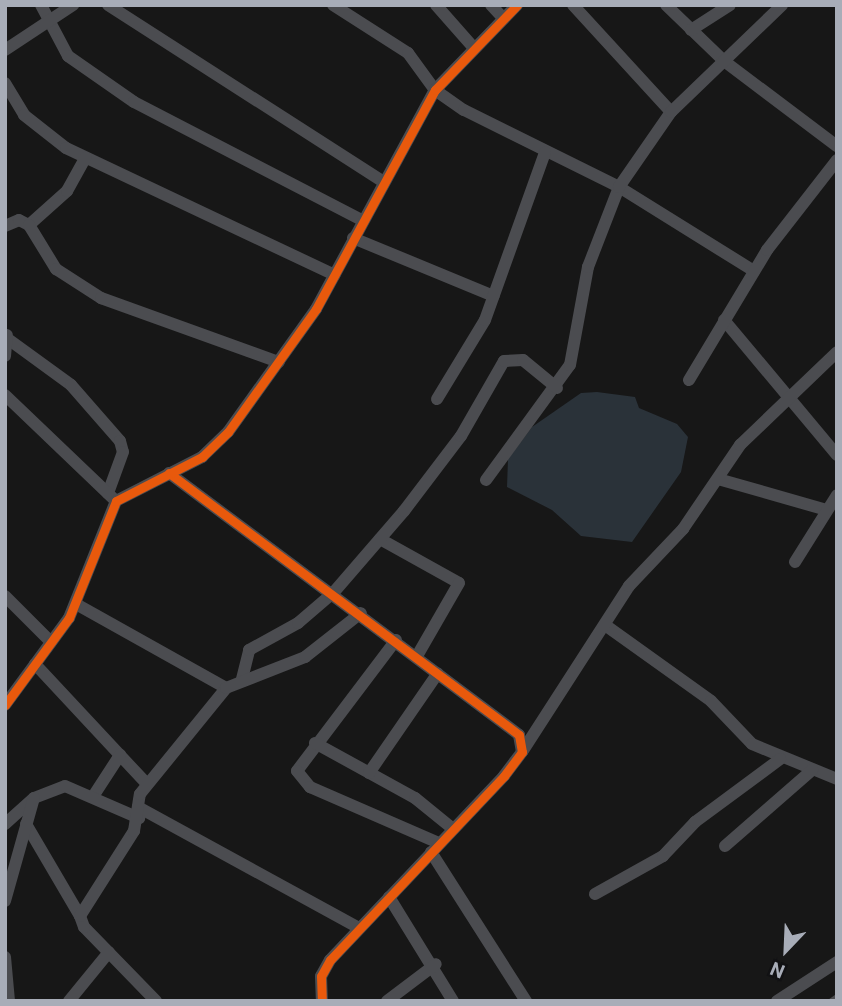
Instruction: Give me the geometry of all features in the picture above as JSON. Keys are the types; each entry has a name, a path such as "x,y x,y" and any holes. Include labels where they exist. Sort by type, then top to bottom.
{"street":[{"path":"41,5 48,25 68,56 134,102 362,220"},
{"path":"5,50 48,25 73,5"},
{"path":"108,5 382,181"},
{"path":"333,5 408,53 435,90 545,152 619,187 754,271"},
{"path":"436,5 473,47"},
{"path":"491,5 503,18"},
{"path":"112,497 169,473 216,447 279,362 335,275 382,181 435,90 473,47 517,5"},
{"path":"573,5 671,112"},
{"path":"666,5 724,61 837,146"},
{"path":"691,30 730,5"},
{"path":"486,481 557,388 577,343 596,239 619,187 671,112 782,5"},
{"path":"5,83 42,133 85,158 335,275"},
{"path":"437,398 494,296 545,152"},
{"path":"29,225 58,202 85,158"},
{"path":"689,380 754,271 837,160"},
{"path":"5,226 19,220 29,225 44,255 78,286 279,362"},
{"path":"353,238 494,296"},
{"path":"724,320 837,455"},
{"path":"5,356 7,335"},
{"path":"5,705 76,604 112,497 123,452 120,441 71,385 7,335"},
{"path":"322,1001 326,968 359,928 522,752 629,586 683,529 740,445 837,352"},
{"path":"242,679 249,650 298,624 334,592 380,539 449,453 504,361 523,360 557,388"},
{"path":"5,395 112,497"},
{"path":"169,473 334,592 505,721 519,735 522,752"},
{"path":"718,479 827,510"},
{"path":"795,562 837,495"},
{"path":"380,539 459,583 417,656"},
{"path":"5,596 51,642"},
{"path":"76,604 226,688"},
{"path":"80,916 139,813 146,783 226,688 242,679 304,657 361,613"},
{"path":"605,625 711,701 752,744 780,759 833,777 837,762"},
{"path":"396,640 315,743 297,771 300,780 435,847 526,1001"},
{"path":"35,664 146,783"},
{"path":"369,773 438,673"},
{"path":"315,743 369,773 453,829"},
{"path":"94,795 120,755"},
{"path":"595,894 663,856 695,822 780,759"},
{"path":"725,846 813,770"},
{"path":"5,824 34,798 65,786 139,813 359,928"},
{"path":"5,901 34,798"},
{"path":"26,824 80,916 109,952 156,1001"},
{"path":"389,897 436,964 453,1001"},
{"path":"69,1001 109,952"},
{"path":"5,957 9,1001"},
{"path":"777,1001 837,962"},
{"path":"387,1001 436,964"}],"shaded area":[{"path":"597,392 635,397 639,408 677,424 688,437 681,472 632,542 581,536 552,510 507,487 508,459 532,427 581,393"}],"railway":[{"path":"830,1001 837,996"}],"cycle path":[{"path":"5,705 69,618 116,501 202,457 228,432 316,309 435,90 517,5"},
{"path":"169,473 519,735 522,752 504,776 330,960 321,976 322,1001"}]}
